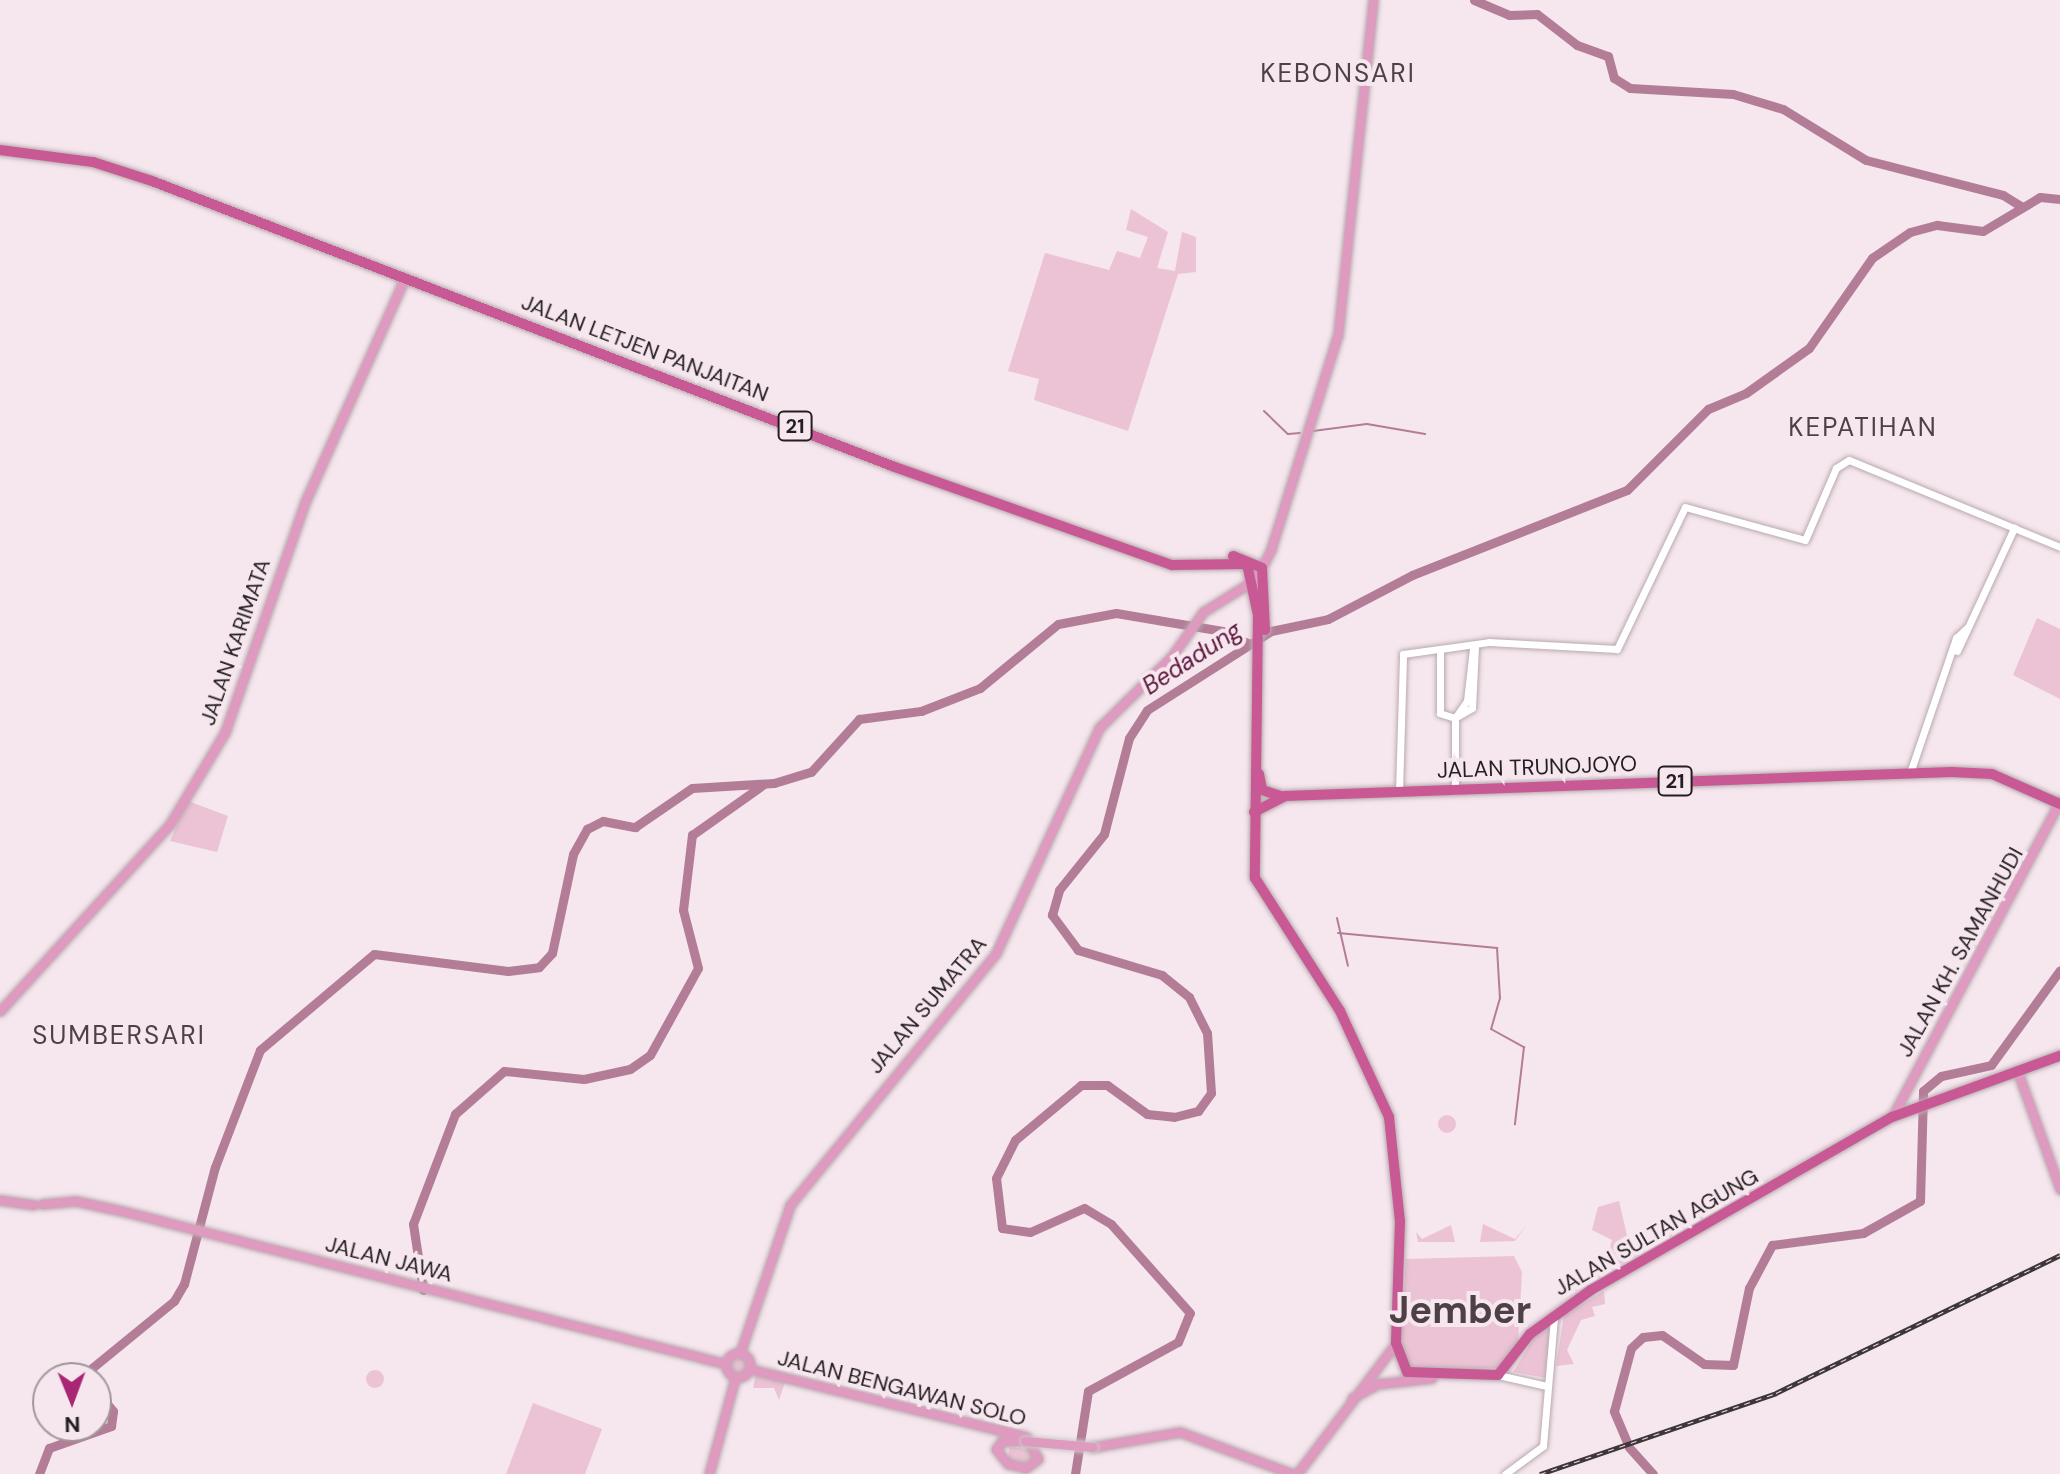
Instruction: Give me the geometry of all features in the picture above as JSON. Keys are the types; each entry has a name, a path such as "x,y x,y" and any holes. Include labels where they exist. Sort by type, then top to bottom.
{"highway":[{"name":"21","path":"0,150 98,163 405,277"},
{"name":"JALAN LETJEN PANJAITAN","path":"405,277 892,466 1188,567"},
{"path":"1188,567 1242,555 1255,573 1262,615 1254,812 1258,888 1340,1011 1389,1117 1400,1221 1396,1343 1401,1369 1432,1378 1498,1375"},
{"name":"21","path":"1188,567 1241,562 1255,573"},
{"path":"1260,669 1259,782 1264,792 1285,796"},
{"name":"JALAN TRUNOJOYO","path":"1254,812 1285,796 1910,773 1992,774 2060,803"},
{"name":"JALAN SULTAN AGUNG","path":"1498,1375 1554,1314 1892,1117 1907,1109 2060,1056"}],"main road":[{"path":"1255,573 1279,520 1338,334 1373,0"},
{"name":"JALAN KARIMATA","path":"0,1011 170,824 225,732 305,502 405,277"},
{"name":"JALAN SUMATRA","path":"740,1353 799,1190 996,953 1099,728 1179,645 1199,616 1255,573"},
{"name":"JALAN KH. SAMANHUDI","path":"1892,1117 2060,803"},
{"path":"2017,1070 2060,1189"},
{"name":"JALAN JAWA","path":"0,1200 38,1205 76,1201 423,1285 726,1364"},
{"path":"1295,1474 1343,1405 1387,1363 1396,1343"},
{"path":"709,1474 735,1378 750,1369 740,1353 726,1364 735,1378"},
{"name":"JALAN BENGAWAN SOLO","path":"750,1369 1026,1437 1038,1459 1026,1468 1008,1464 996,1449 1002,1441 1025,1441 1093,1447 1180,1432 1295,1474"},
{"path":"1343,1405 1377,1384 1432,1378"}],"street":[{"path":"1399,792 1403,654 1475,647 1617,649 1685,507 1805,540 1836,468 1849,460 2060,547"},
{"path":"1910,773 1957,651 1956,638 1968,627 2012,527"},
{"path":"1440,649 1440,713 1455,718 1472,708 1475,647"},
{"path":"1455,718 1455,791"},
{"path":"1505,1474 1543,1446 1554,1314"},
{"path":"1498,1375 1547,1386"}],"shaded area":[{"path":"1131,209 1168,232 1157,268 1175,271 1182,232 1196,237 1196,272 1178,274 1128,431 1034,400 1039,379 1008,371 1045,253 1109,270 1117,251 1140,258 1148,237 1126,230"},
{"path":"2037,618 2060,629 2060,699 2013,675"},
{"path":"188,801 228,816 217,852 170,841"},
{"path":"1447,1115 1456,1124 1447,1133 1438,1124"},
{"path":"1619,1201 1632,1257 1602,1274 1612,1240 1592,1230 1598,1207"},
{"path":"1483,1224 1515,1239 1526,1226 1515,1241 1480,1242"},
{"path":"1451,1225 1455,1242 1418,1242 1416,1232 1422,1239"},
{"path":"1514,1256 1522,1272 1518,1344 1498,1368 1411,1371 1400,1357 1406,1259"},
{"path":"1604,1291 1605,1304 1592,1307 1595,1316 1581,1320 1567,1350 1574,1364 1556,1366 1564,1315"},
{"path":"1552,1320 1546,1378 1513,1372 1535,1336"},
{"path":"738,1353 747,1356 750,1365 747,1374 738,1377 729,1374 726,1365 729,1356"},
{"path":"375,1370 384,1379 375,1388 366,1379"},
{"path":"756,1373 786,1379 779,1400 774,1388 753,1388"},
{"path":"533,1403 602,1429 585,1474 506,1474"},
{"path":"1009,1447 1037,1452 1027,1464 1008,1462"}],"waterway":[{"path":"1474,0 1509,15 1537,14 1577,45 1608,56 1614,78 1630,88 1733,94 1783,109 1866,160 2003,195 2022,207"},
{"name":"Bedadung","path":"1075,1474 1088,1391 1178,1342 1190,1313 1111,1224 1084,1208 1030,1232 1002,1228 996,1178 1015,1140 1081,1085 1107,1085 1147,1114 1174,1117 1198,1111 1211,1093 1207,1033 1189,997 1162,975 1078,950 1052,915 1059,890 1104,834 1129,738 1147,710 1271,631 1328,619 1412,575 1627,490 1708,409 1746,393 1809,348 1872,258 1910,232 1937,225 1983,231 2040,197 2060,199"},
{"path":"1264,411 1288,434 1300,433"},
{"path":"1313,431 1367,424 1425,434"},
{"path":"99,1362 174,1301 184,1284 215,1167 260,1050 374,954 508,971 539,967 552,953 573,854 587,829 603,821 635,827 692,788 774,783 811,772 859,719 921,711 980,688 1058,624 1116,613 1222,631 1248,643"},
{"path":"423,1290 413,1224 455,1114 504,1071 584,1079 630,1069 650,1055 698,968 683,910 692,835 764,784"},
{"path":"1337,918 1348,966"},
{"path":"1338,933 1497,948 1500,998 1491,1029 1524,1047 1515,1124"},
{"path":"1653,1474 1629,1447 1614,1411 1631,1348 1643,1337 1662,1335 1704,1364 1733,1365 1749,1288 1772,1245 1863,1233 1920,1201 1923,1091 1941,1076 1991,1065 2060,970"},
{"path":"112,1410 112,1418"},
{"path":"39,1474 49,1448 66,1442"}],"railway":[{"path":"1540,1474 1776,1393 2060,1255"}],"district":[{"name":"KEBONSARI","path":"1338,74"},
{"name":"KEPATIHAN","path":"1863,428"},
{"name":"SUMBERSARI","path":"119,1036"},
{"name":"Jember","path":"1460,1311"}]}
